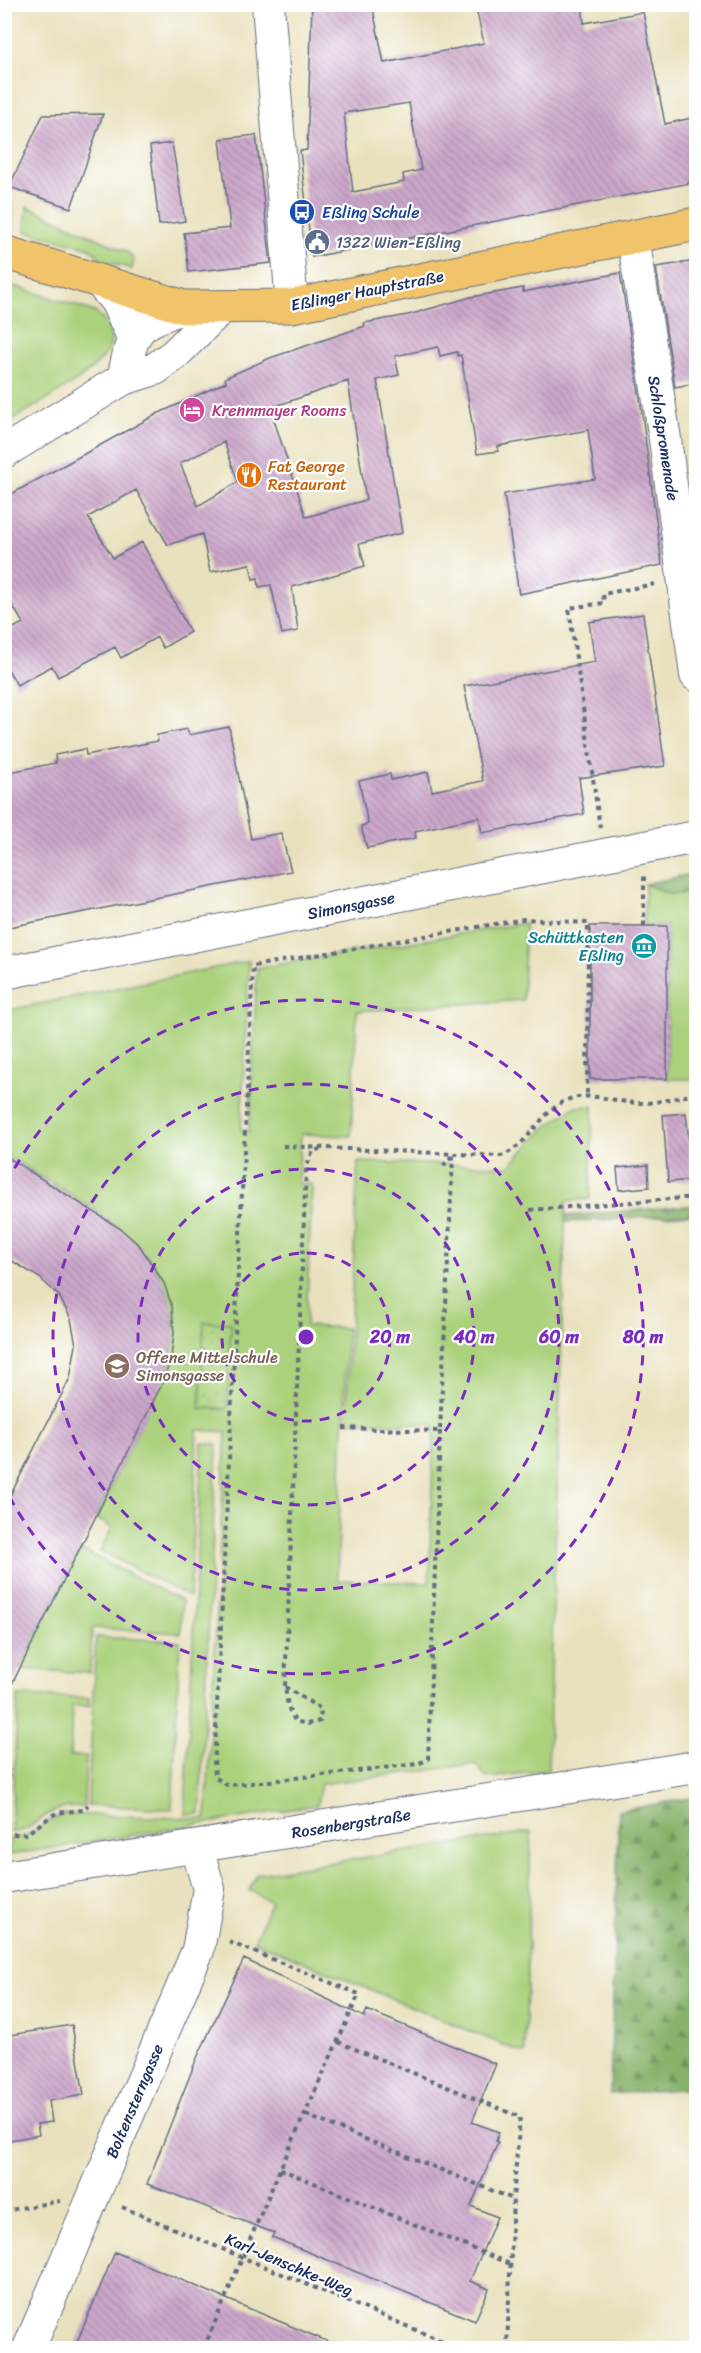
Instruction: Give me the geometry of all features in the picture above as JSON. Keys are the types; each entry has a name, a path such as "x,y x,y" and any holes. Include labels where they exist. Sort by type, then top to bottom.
{"main road":[{"name":"Eßlinger Hauptstraße","path":"4,252 184,307 292,306 696,224"}],"street":[{"path":"268,4 292,306"},
{"name":"Schloßpromenade","path":"633,237 665,439 696,675"},
{"path":"99,281 116,301 132,335 123,379"},
{"path":"132,335 151,320 184,307"},
{"path":"4,452 123,379 155,369 174,355 222,307"},
{"name":"Simonsgasse","path":"4,973 696,837"},
{"name":"Rosenbergstraße","path":"4,1877 696,1767"},
{"name":"Boltensterngasse","path":"29,2349 198,1950 209,1889 197,1848"}],"path":[{"path":"601,834 568,608 604,603 603,594 658,583"},
{"path":"640,849 645,883 644,926"},
{"path":"453,1156 428,1759 418,1764 227,1785 216,1778 215,1745 253,966 524,919 588,923 587,1098"},
{"path":"283,1146 453,1156 501,1156 514,1151 546,1117 568,1100 587,1098 637,1103 696,1094"},
{"path":"285,1687 321,1709 320,1721 307,1724 295,1721 288,1707 285,1687 306,1168 313,1151 324,1148"},
{"path":"443,1166 453,1156"},
{"path":"530,1210 696,1197"},
{"path":"343,1428 440,1431"},
{"path":"9,1770 6,1834 26,1834 56,1814 83,1810 88,1805"},
{"path":"202,1931 359,1994 280,2169 204,2349"},
{"path":"338,2042 520,2118 513,2199 507,2349"},
{"path":"306,2115 513,2199"},
{"path":"280,2169 510,2264"},
{"path":"4,2211 67,2200"},
{"name":"Karl-Jenschke-Weg","path":"120,2206 459,2349"}],"green space":[{"path":"5,198 11,201 13,228 5,226"},
{"path":"27,206 127,252 134,259 132,269 102,260 90,248 25,231"},
{"path":"5,283 95,312 109,329 111,340 107,352 88,372 5,424"},
{"path":"696,873 696,894 668,894 645,884"},
{"path":"645,884 668,894 696,894 696,1079 667,1079 667,926 644,926"},
{"path":"525,923 523,1000 357,1011 351,1136 301,1134 298,1183 312,1184 306,1326 347,1328 337,1580 429,1583 434,1425 346,1421 358,1162 509,1166 546,1127 575,1107 593,1106 590,1199 566,1201 548,1770 487,1778 475,1764 321,1784 317,1805 9,1855 10,1838 33,1832 64,1814 206,1819 226,1432 197,1430 190,1597 100,1551 112,1528 96,1518 169,1366 174,1326 167,1292 151,1262 128,1236 100,1213 5,1155 4,1011 249,961 241,1130 249,1131 257,968","holes":["204,1322 227,1409 200,1408"]},
{"path":"696,1205 696,1214 565,1222 566,1216"},
{"path":"204,1322 231,1323 227,1409 200,1408"},
{"path":"202,1443 217,1444 200,1814 185,1814"},
{"path":"80,1549 182,1601 181,1633 92,1628 90,1673 20,1669"},
{"path":"96,1637 180,1641 172,1809 88,1805"},
{"path":"18,1696 89,1698 89,1706 72,1706 70,1756 86,1756 84,1807 58,1810 28,1828 11,1832"},
{"path":"696,1797 696,2088 610,2094 619,1811"},
{"path":"531,1832 525,2054 254,1941 271,1902 249,1890 257,1874"}],"building":[{"path":"312,4 372,4 384,63 484,43 475,4 582,4 584,23 643,12 665,124 692,118 696,137 696,182 312,257 300,151 307,150","holes":["409,103 421,170 403,174 404,182 353,192 344,113"]},
{"path":"103,114 71,208 9,187 43,115"},
{"path":"256,135 271,263 189,272 184,233 230,228 220,139"},
{"path":"172,143 185,221 159,225 150,146"},
{"path":"696,261 696,383 675,387 656,267"},
{"path":"620,273 640,398 662,565 519,594 504,494 595,479 588,430 498,446 498,451 477,454 461,355 458,356 457,352 440,356 438,347 395,356 399,375 377,380 402,533 359,544 365,566 292,587 298,631 282,634 271,585 259,587 258,578 253,579 250,564 210,572 202,534 168,545 136,490 88,517 113,558 142,542 190,632 163,648 157,637 121,658 115,647 58,677 52,666 17,685 4,663 4,633 23,623 4,591 4,498 157,414 226,382 225,378 270,358 365,326 364,323 408,315 471,297 523,288 523,292","holes":["348,381 366,500 306,517 270,408","224,442 238,482 198,506 180,463"]},
{"path":"643,614 665,766 579,778 584,814 482,833 479,817 415,831 416,838 367,848 361,826 368,824 359,781 390,774 391,780 428,772 432,791 483,781 464,686 595,662 589,622"},
{"path":"229,727 251,839 281,833 291,871 4,928 4,773 56,763 55,755 85,749 86,755 158,741 157,735 187,729 189,735"},
{"name":"Schüttkasten Eßling","path":"590,926 667,926 667,1079 590,1079"},
{"path":"686,1113 693,1180 668,1182 663,1115"},
{"path":"4,1155 121,1229 140,1246 164,1283 172,1307 174,1333 171,1358 163,1382 4,1700 4,1508 70,1378 76,1345 71,1319 59,1296 40,1278 4,1256"},
{"path":"648,1165 649,1187 619,1190 617,1168"},
{"path":"244,1959 364,2017 367,2010 496,2064 472,2122 499,2132 496,2141 498,2142 471,2206 497,2217 470,2281 489,2289 475,2321 272,2237 274,2233 147,2184 196,2060"},
{"path":"72,2025 84,2095 49,2101 52,2122 37,2124 39,2135 4,2141 4,2036"},
{"path":"115,2252 343,2348 343,2349 74,2349"}],"place":[{"name":"Eßling Schule","path":"302,212"},
{"name":"1322 Wien-Eßling","path":"317,242"},
{"name":"Krennmayer Rooms","path":"192,410"},
{"name":"Fat George Restaurant","path":"249,475"},
{"name":"Schüttkasten Eßling","path":"644,946"},
{"name":"Offene Mittelschule Simonsgasse","path":"117,1366"}]}
